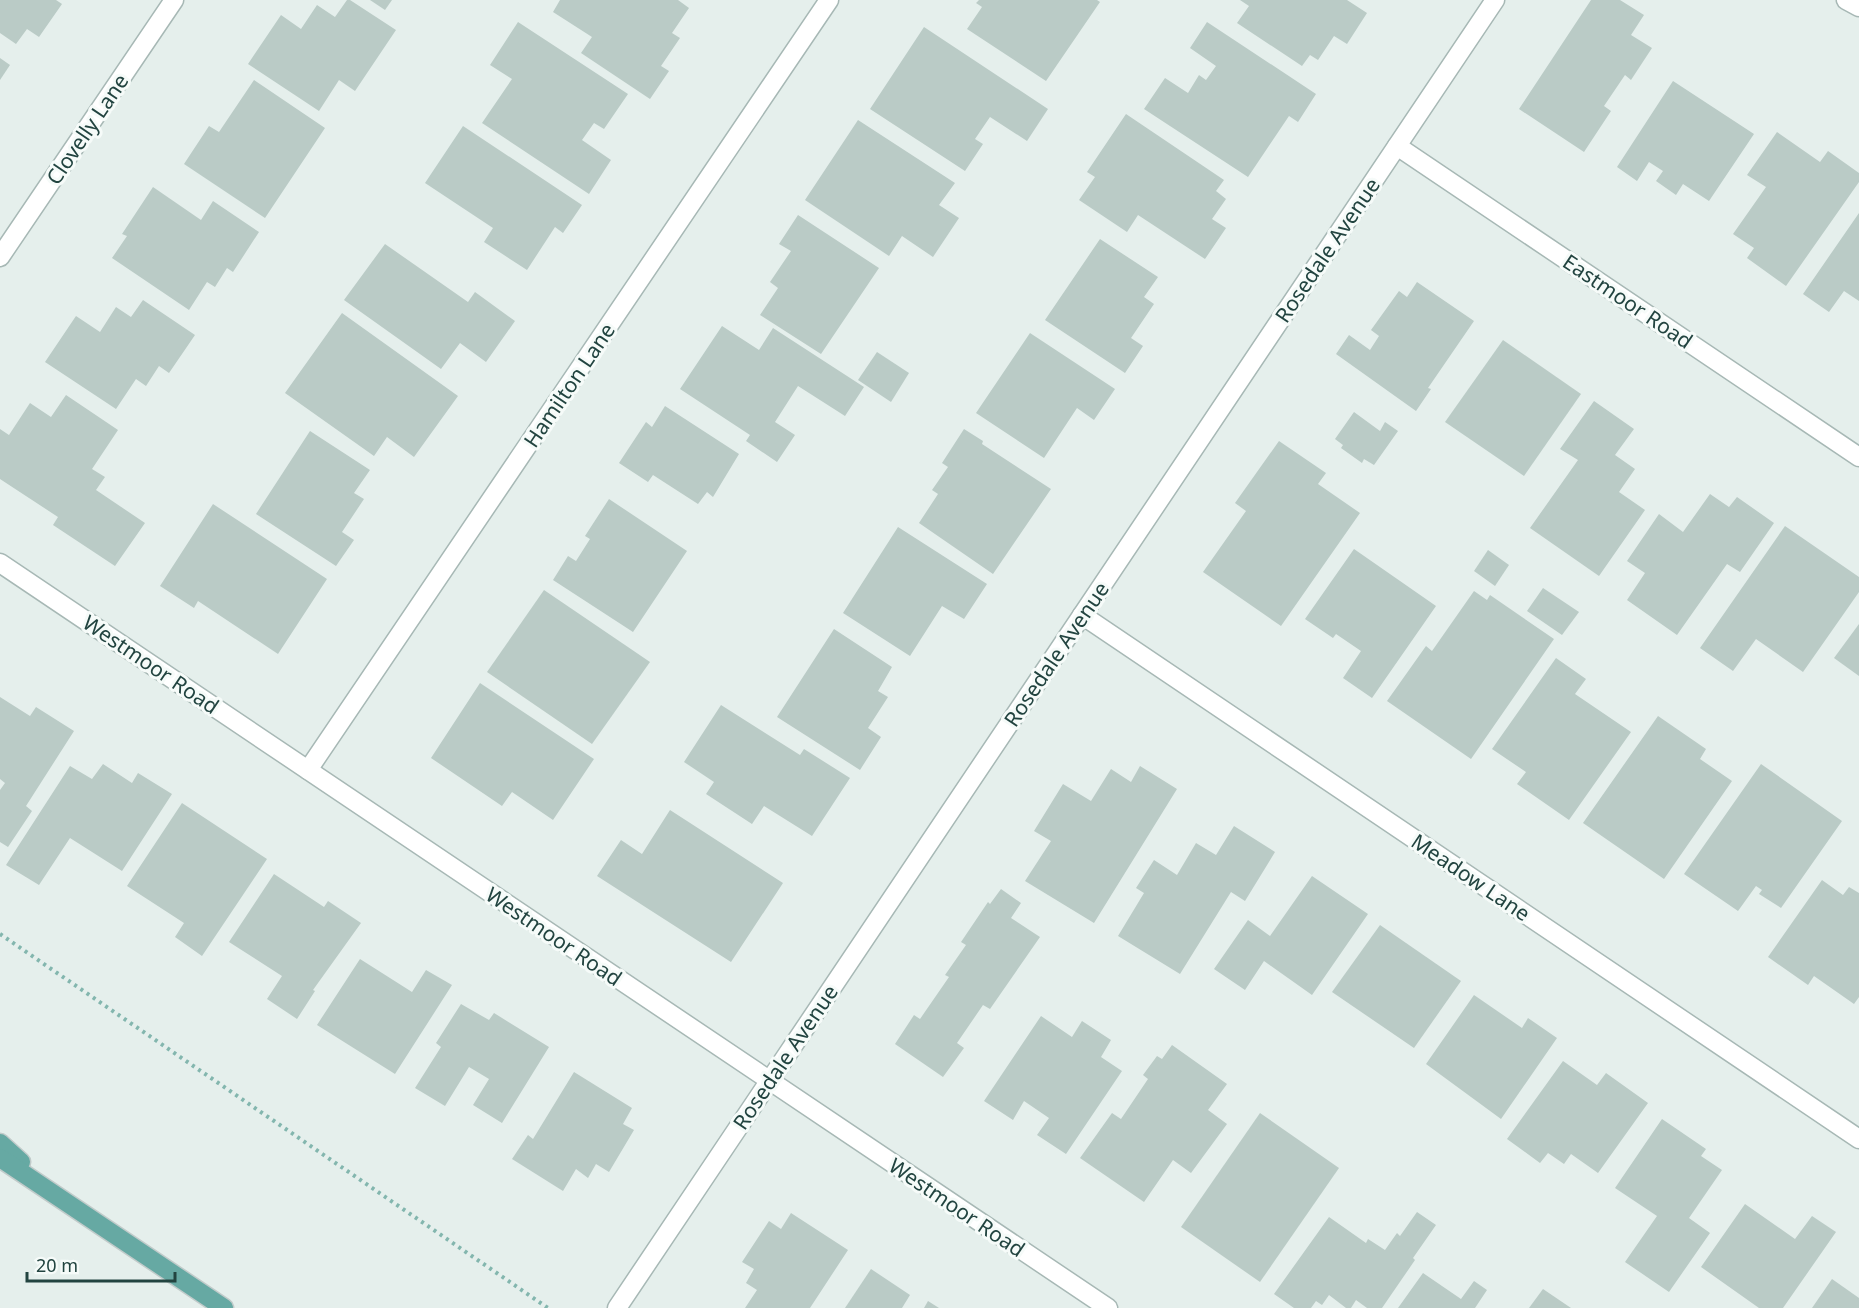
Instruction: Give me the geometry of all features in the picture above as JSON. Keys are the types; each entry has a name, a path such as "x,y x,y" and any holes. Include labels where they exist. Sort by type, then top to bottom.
{"main road":[{"path":"0,1143 58,1195"},
{"path":"0,1158 224,1308"}],"street":[{"name":"Clovelly Lane","path":"0,257 174,0"},
{"name":"Hamilton Lane","path":"308,770 829,0"},
{"name":"Rosedale Avenue","path":"617,1308 1495,0"},
{"path":"1846,0 1859,7"},
{"name":"Eastmoor Road","path":"1397,146 1859,457"},
{"name":"Westmoor Road","path":"0,563 1108,1308"},
{"name":"Meadow Lane","path":"1082,615 1859,1139"}],"path":[{"path":"0,934 548,1308"}],"building":[{"path":"0,0 56,0 62,4 39,37 27,29 16,44 0,33"},
{"path":"347,0 396,30 355,91 339,80 319,111 248,64 281,15 301,29 317,5 335,17"},
{"path":"370,0 392,0 385,10"},
{"path":"560,0 678,0 689,8 672,33 680,38 661,66 669,71 650,99 581,53 592,37 553,12"},
{"path":"979,0 1097,0 1100,2 1046,81 967,29 982,7 976,3"},
{"path":"1240,0 1347,0 1367,13 1347,44 1334,36 1318,60 1310,55 1302,66 1237,23 1249,6"},
{"path":"1591,0 1620,0 1644,15 1631,35 1652,48 1631,80 1625,75 1604,106 1611,111 1584,152 1519,109"},
{"path":"518,22 628,94 604,129 594,123 582,140 611,160 589,194 482,123 512,79 490,65"},
{"path":"1207,22 1316,94 1298,122 1289,116 1248,177 1144,109 1165,78 1188,93 1199,75 1206,80 1216,66 1190,48"},
{"path":"924,27 1048,109 1027,141 990,117 975,139 983,144 965,171 870,109"},
{"path":"0,58 10,65 0,80"},
{"path":"254,80 325,128 265,218 184,164 209,126 219,132"},
{"path":"1673,81 1754,134 1709,201 1683,184 1676,195 1656,181 1663,171 1649,162 1637,181 1617,167"},
{"path":"1126,114 1224,180 1216,191 1226,199 1212,219 1226,228 1205,259 1138,215 1127,232 1079,200 1095,177 1087,172"},
{"path":"858,120 955,183 939,205 959,218 933,257 902,236 889,256 805,200"},
{"path":"463,126 582,205 563,233 555,227 527,270 484,242 493,228 425,183"},
{"path":"1777,132 1820,162 1828,151 1859,173 1859,182 1786,286 1747,258 1754,248 1733,234 1766,187 1747,175"},
{"path":"153,187 201,220 213,201 259,232 233,272 227,268 215,287 207,282 189,310 112,258 127,236 122,234"},
{"path":"1859,213 1859,301 1844,291 1829,312 1803,294"},
{"path":"798,215 879,268 821,354 760,315 778,288 770,282 791,251 779,244"},
{"path":"1100,239 1158,277 1144,297 1154,304 1131,338 1143,346 1125,373 1045,320"},
{"path":"385,244 468,302 475,292 515,321 486,362 460,343 441,369 344,300"},
{"path":"1417,282 1474,321 1428,388 1431,389 1416,411 1336,354 1349,335 1370,350 1379,336 1371,330 1399,291 1407,297"},
{"path":"143,300 195,335 169,373 159,366 146,386 136,379 116,409 45,362 76,316 100,332 116,307 131,317"},
{"path":"342,313 458,396 414,457 387,437 374,456 285,393"},
{"path":"722,326 759,350 773,328 864,387 845,416 798,386 775,422 795,435 777,462 746,441 750,435 680,389"},
{"path":"1030,333 1115,389 1094,420 1077,408 1044,458 976,413"},
{"path":"1503,340 1581,394 1524,476 1445,422"},
{"path":"877,352 909,373 891,402 858,380"},
{"path":"66,395 118,430 92,469 105,477 96,490 145,523 115,566 53,525 58,517 0,479 0,429 9,435 30,403 51,417"},
{"path":"1594,401 1634,429 1615,455 1635,469 1619,492 1645,510 1599,576 1530,528 1578,460 1560,449"},
{"path":"665,406 739,454 713,497 707,492 698,504 653,475 648,482 619,463 646,422 652,427"},
{"path":"1354,412 1380,431 1385,422 1398,431 1374,465 1364,459 1362,463 1341,448 1343,445 1335,439"},
{"path":"964,429 983,441 982,444 1051,489 993,574 919,523 938,494 932,490 948,467 942,463"},
{"path":"310,431 370,470 354,493 364,499 342,532 354,540 336,566 256,514"},
{"path":"1279,441 1326,473 1318,484 1360,513 1281,626 1203,572 1246,511 1235,503"},
{"path":"1710,494 1729,507 1737,497 1774,523 1740,572 1727,564 1677,635 1627,600 1645,573 1627,561 1659,514 1683,532"},
{"path":"609,499 687,551 633,632 553,580 568,556 576,561 590,539 585,536"},
{"path":"213,504 327,579 278,654 198,601 194,608 160,586"},
{"path":"1785,526 1859,577 1859,592 1803,672 1756,639 1733,671 1700,648"},
{"path":"898,527 987,584 964,619 942,606 910,656 843,613"},
{"path":"1354,549 1436,606 1372,698 1343,678 1361,651 1336,634 1333,638 1305,619"},
{"path":"1488,550 1509,565 1495,586 1474,571"},
{"path":"1543,588 1579,612 1562,635 1527,611"},
{"path":"544,590 650,662 592,744 487,672"},
{"path":"1474,591 1487,600 1490,595 1554,639 1471,759 1387,701 1426,646 1432,651"},
{"path":"1859,624 1859,676 1834,658"},
{"path":"834,629 892,667 878,691 888,697 868,728 881,737 860,770 777,717"},
{"path":"1556,658 1586,679 1575,694 1631,732 1569,820 1517,784 1526,772 1492,749"},
{"path":"480,683 594,759 553,820 512,792 502,806 431,758"},
{"path":"0,697 30,716 36,707 74,731 26,806 32,811 8,847 0,842 0,790 5,783 0,779"},
{"path":"721,705 800,755 804,749 850,778 812,836 764,806 752,824 706,794 714,782 684,762"},
{"path":"1658,716 1706,749 1700,759 1732,781 1664,879 1583,823"},
{"path":"103,764 132,783 138,773 172,794 122,871 70,838 39,885 6,865 70,766 92,779"},
{"path":"1761,764 1842,821 1781,908 1759,894 1762,890 1756,886 1738,911 1684,874"},
{"path":"1140,766 1177,789 1094,923 1025,881 1051,841 1034,831 1063,784 1091,801 1111,769 1131,782"},
{"path":"182,803 267,859 202,956 175,937 184,923 127,886"},
{"path":"670,810 783,883 731,962 597,876 621,840 642,854"},
{"path":"1234,826 1275,852 1245,901 1231,892 1180,974 1118,936 1144,893 1136,888 1154,860 1177,875 1196,843 1216,855"},
{"path":"274,874 324,907 328,901 361,923 313,990 315,991 297,1019 267,999 282,976 229,942"},
{"path":"1312,876 1368,914 1312,995 1264,961 1245,990 1214,969 1248,920 1270,936"},
{"path":"1822,880 1843,895 1849,887 1859,893 1859,997 1854,1004 1814,976 1808,985 1768,957"},
{"path":"1001,889 1021,903 1011,918 1040,937 990,1009 983,1005 957,1043 964,1048 943,1077 895,1044 914,1015 920,1019 949,977 945,975 966,945 961,942 988,902 990,904"},
{"path":"1380,925 1461,981 1414,1048 1332,992"},
{"path":"360,959 412,992 426,970 452,985 395,1074 317,1025"},
{"path":"1474,995 1522,1028 1528,1018 1557,1038 1501,1119 1426,1064"},
{"path":"461,1004 489,1020 494,1013 549,1047 502,1123 473,1105 489,1079 469,1067 445,1106 415,1088 441,1047 436,1043"},
{"path":"1041,1016 1072,1037 1082,1021 1111,1040 1101,1057 1122,1071 1066,1154 1037,1135 1049,1118 1024,1101 1013,1120 984,1101"},
{"path":"1172,1045 1227,1084 1208,1110 1227,1124 1191,1173 1173,1160 1144,1202 1080,1158 1112,1113 1121,1119 1148,1079 1143,1075 1157,1056 1162,1059"},
{"path":"1563,1061 1597,1085 1606,1073 1648,1103 1598,1173 1571,1154 1564,1164 1548,1153 1540,1163 1507,1139"},
{"path":"574,1072 632,1108 623,1124 634,1130 609,1172 596,1164 588,1178 576,1169 563,1191 512,1159 528,1135 533,1139"},
{"path":"1260,1113 1339,1168 1260,1282 1181,1227"},
{"path":"1662,1119 1706,1149 1701,1156 1722,1170 1689,1218 1710,1233 1669,1292 1625,1262 1657,1216 1615,1188"},
{"path":"1745,1204 1795,1239 1812,1216 1836,1232 1783,1308 1759,1308 1701,1267"},
{"path":"1417,1212 1436,1225 1382,1308 1367,1308 1356,1300 1351,1308 1346,1308 1329,1295 1322,1305 1316,1301 1311,1308 1294,1308 1274,1294 1329,1217 1366,1243 1368,1239 1385,1250 1397,1233 1400,1236"},
{"path":"791,1213 848,1250 810,1308 745,1308 757,1290 746,1283 754,1269 742,1262 769,1221 781,1229"},
{"path":"871,1269 910,1295 902,1308 845,1308"},
{"path":"1423,1273 1461,1299 1474,1281 1487,1290 1475,1308 1398,1308"},
{"path":"1832,1279 1859,1298 1859,1308 1812,1308"},
{"path":"1543,1289 1571,1308 1529,1308"},
{"path":"928,1301 939,1308 924,1308"}]}
